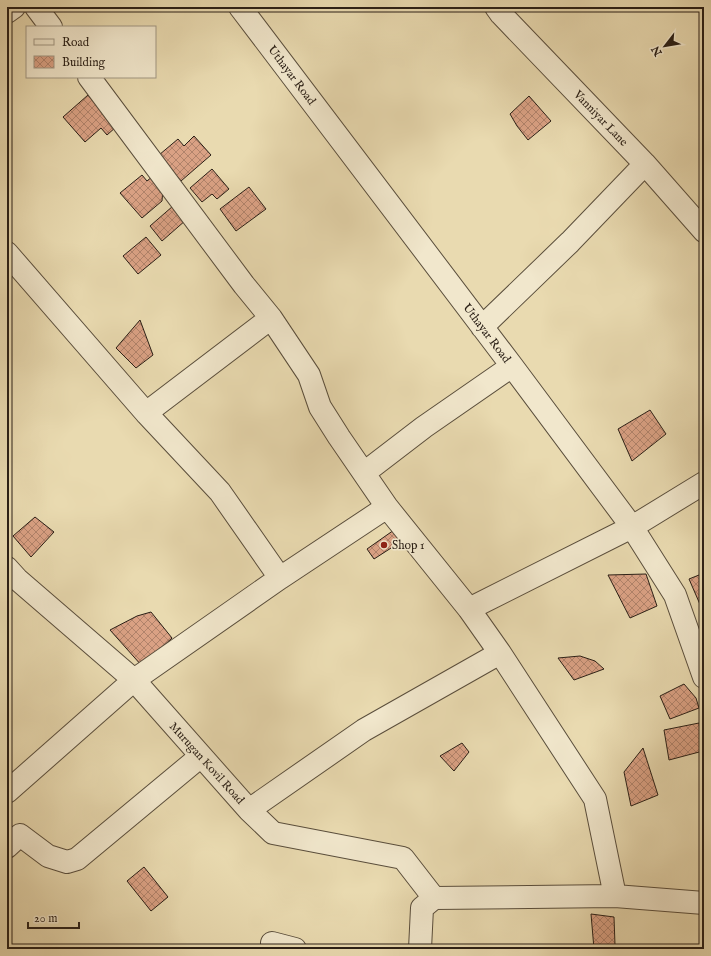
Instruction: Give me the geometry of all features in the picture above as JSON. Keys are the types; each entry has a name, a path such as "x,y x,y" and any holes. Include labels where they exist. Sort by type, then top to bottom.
{"street":[{"path":"7,12 14,7"},
{"path":"36,7 50,26"},
{"name":"Uthayar Road","path":"240,7 632,527 675,595 704,677"},
{"name":"Vanniyar Lane","path":"496,7 645,164 704,231"},
{"path":"90,78 244,285 271,318 309,375 320,407 339,437 387,507 470,609 595,799 615,896"},
{"path":"482,327 570,242 645,164"},
{"path":"7,253 146,413 220,492 280,578"},
{"path":"146,413 271,318"},
{"path":"364,472 424,427 512,366"},
{"path":"470,609 632,527 704,483"},
{"path":"7,792 134,680 280,578 387,507"},
{"name":"Murugan Kovil Road","path":"7,568 17,579 134,680 249,810 273,833 403,858 434,898"},
{"path":"249,810 364,730 500,653"},
{"path":"7,847 20,836 48,856 67,862 77,859 201,756"},
{"path":"420,949 422,908 434,898 615,896 704,903"},
{"path":"272,943 295,949"}],"building":[{"path":"88,95 116,127 107,135 101,128 85,142 63,117"},
{"path":"529,96 551,121 528,140 510,114"},
{"path":"194,136 211,155 181,181 159,155 178,139 184,146"},
{"path":"212,169 229,189 217,199 212,194 202,202 190,188"},
{"path":"142,175 147,181 153,176 163,188 162,201 142,218 120,193"},
{"path":"249,187 266,209 236,231 220,209"},
{"path":"173,206 186,220 162,241 150,226"},
{"path":"146,237 161,255 138,274 123,256"},
{"path":"140,320 153,355 136,368 116,348"},
{"path":"650,410 666,434 632,461 618,429"},
{"path":"35,517 54,532 31,557 13,536"},
{"name":"Shop 1","path":"394,530 402,541 374,559 367,549"},
{"path":"704,573 704,608 702,609 689,579"},
{"path":"646,574 657,606 630,618 608,575"},
{"path":"151,612 172,638 142,666 110,630 137,616"},
{"path":"580,656 595,661 604,669 574,680 558,658"},
{"path":"684,684 696,698 699,708 670,719 660,696"},
{"path":"699,723 703,751 669,760 664,730"},
{"path":"462,743 469,752 454,771 440,756"},
{"path":"643,748 658,795 631,806 624,772"},
{"path":"144,867 168,897 151,911 127,881"},
{"path":"591,914 614,917 615,945 636,949 594,949"}],"place":[{"name":"Shop 1","path":"384,545"}]}
